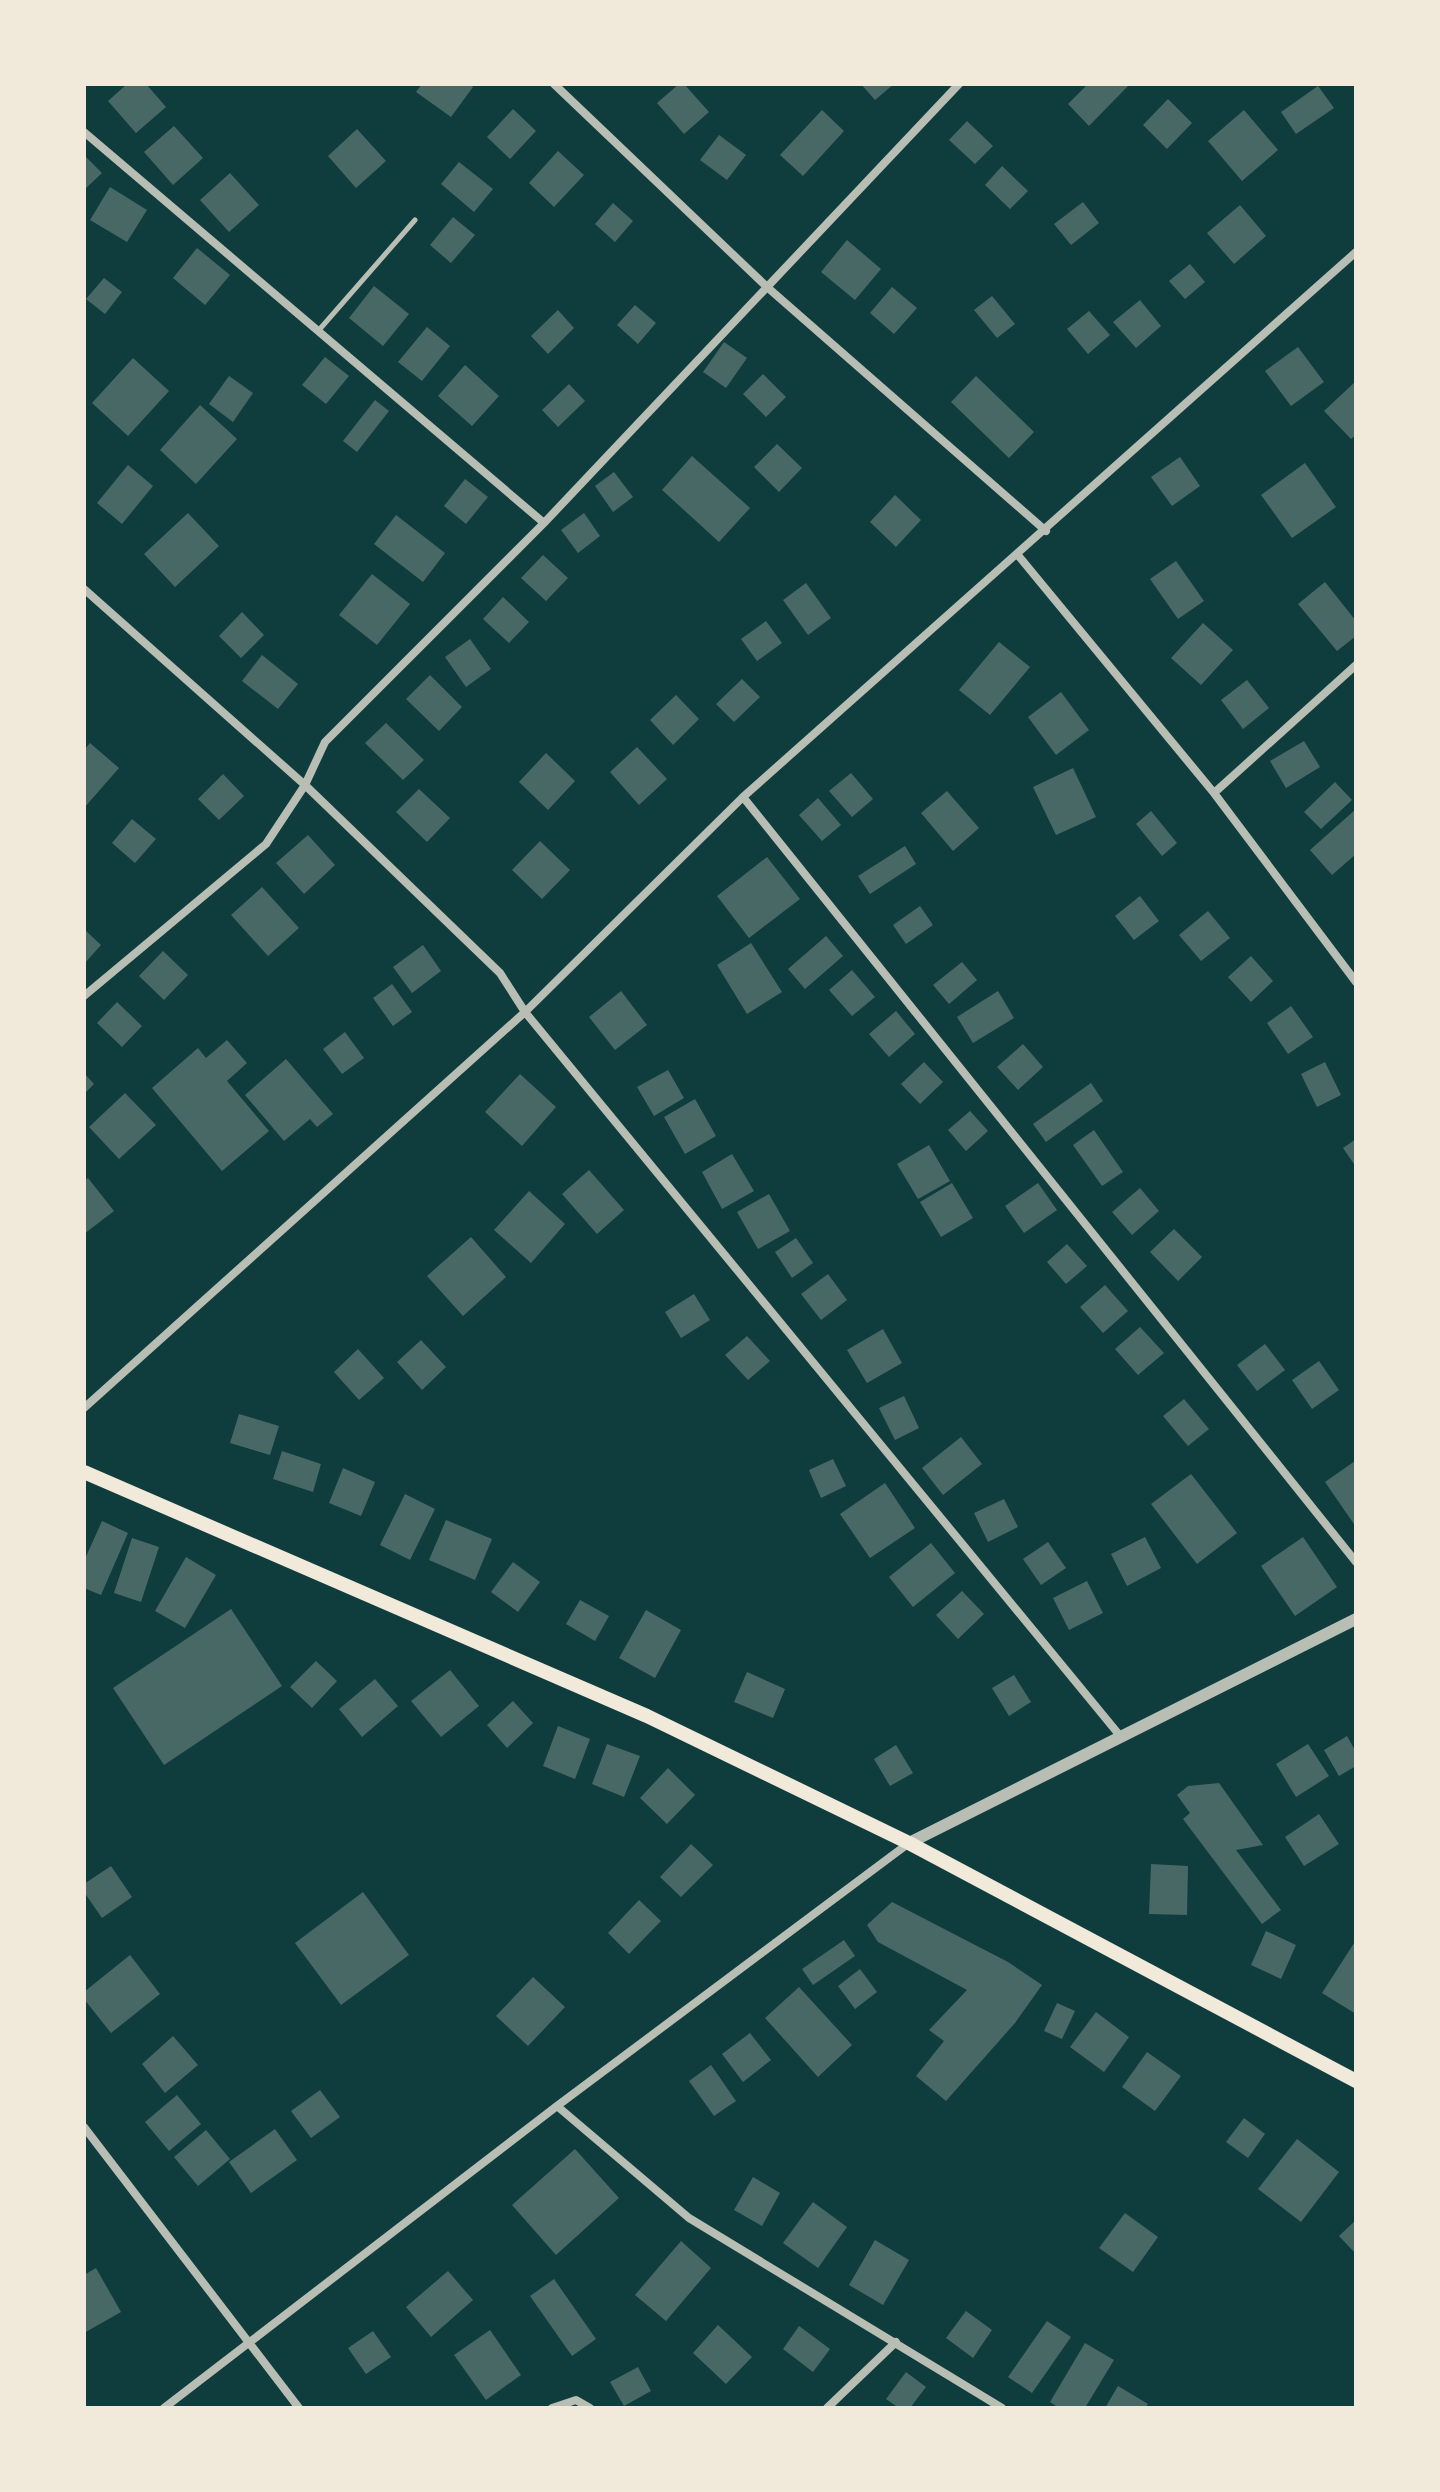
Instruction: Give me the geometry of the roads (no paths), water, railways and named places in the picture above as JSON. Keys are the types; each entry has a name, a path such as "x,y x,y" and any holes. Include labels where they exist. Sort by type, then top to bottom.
{"main road":[{"path":"84,1472 647,1716 909,1843 1356,2081"}],"street":[{"path":"554,84 767,287 1046,531"},
{"path":"84,996 266,844 305,785 325,742 544,523 959,84"},
{"path":"84,132 544,523"},
{"path":"84,1408 525,1012 743,797 1046,531 1356,252"},
{"path":"1017,554 1214,793 1356,982"},
{"path":"84,589 305,785 500,973 525,1012 1121,1737"},
{"path":"1214,793 1356,665"},
{"path":"743,797 1356,1562"},
{"path":"164,2408 557,2106 909,1843 1356,1619"},
{"path":"557,2106 689,2218 1002,2408"},
{"path":"84,2127 247,2344 299,2408"},
{"path":"827,2408 896,2342"},
{"path":"552,2408 576,2400 590,2408"}],"lane":[{"path":"319,330 415,220"}]}
